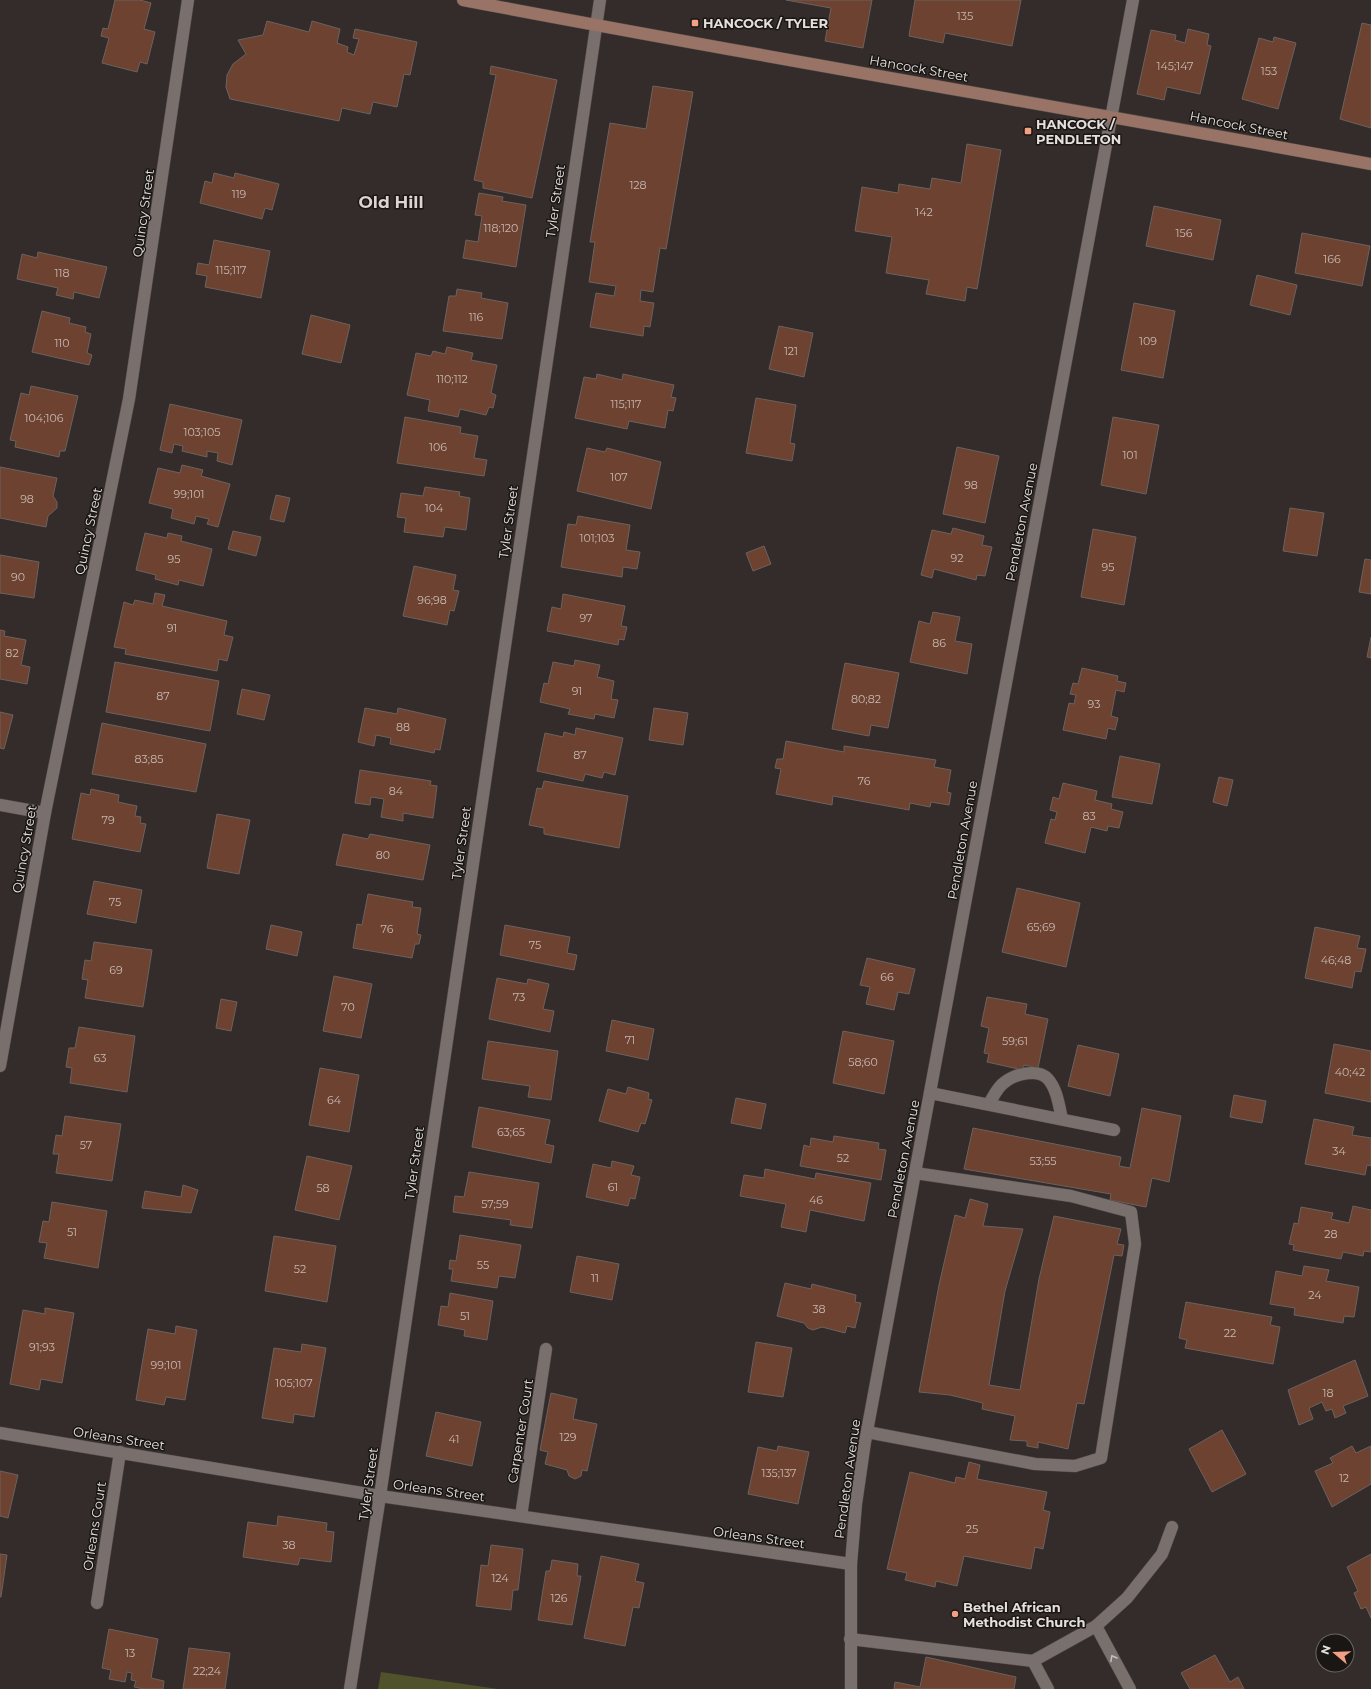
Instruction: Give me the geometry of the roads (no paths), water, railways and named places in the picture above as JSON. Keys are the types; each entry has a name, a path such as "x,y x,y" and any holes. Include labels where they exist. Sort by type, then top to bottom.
{"street":[{"name":"Quincy Street","path":"0,1066 44,813 129,399 188,0"},
{"name":"Hancock Street","path":"463,0 595,25 1111,115 1371,164"},
{"name":"Tyler Street","path":"350,1689 380,1496 595,25 600,0"},
{"name":"Pendleton Avenue","path":"851,1689 851,1564 856,1504 866,1432 1133,0"},
{"path":"0,805 44,813"},
{"path":"989,1104 1004,1082 1022,1074 1035,1073 1047,1078 1055,1092 1062,1119"},
{"path":"930,1094 989,1104 1114,1130"},
{"path":"866,1432 1035,1464 1075,1466 1101,1458 1136,1244 1131,1212 1071,1196 915,1173"},
{"name":"Carpenter Court","path":"521,1516 546,1349"},
{"name":"Orleans Street","path":"0,1433 380,1496 851,1564"},
{"name":"Orleans Court","path":"97,1603 120,1452"},
{"path":"850,1640 1033,1662 1096,1626 1127,1598 1162,1554 1172,1527"},
{"path":"1096,1626 1130,1689"},
{"path":"1033,1662 1048,1689"}],"place":[{"name":"HANCOCK / TYLER","path":"695,23"},
{"name":"HANCOCK / PENDLETON","path":"1028,131"},
{"name":"Bethel African Methodist Church","path":"955,1614"}],"district":[{"name":"Old Hill","path":"391,202"}]}
